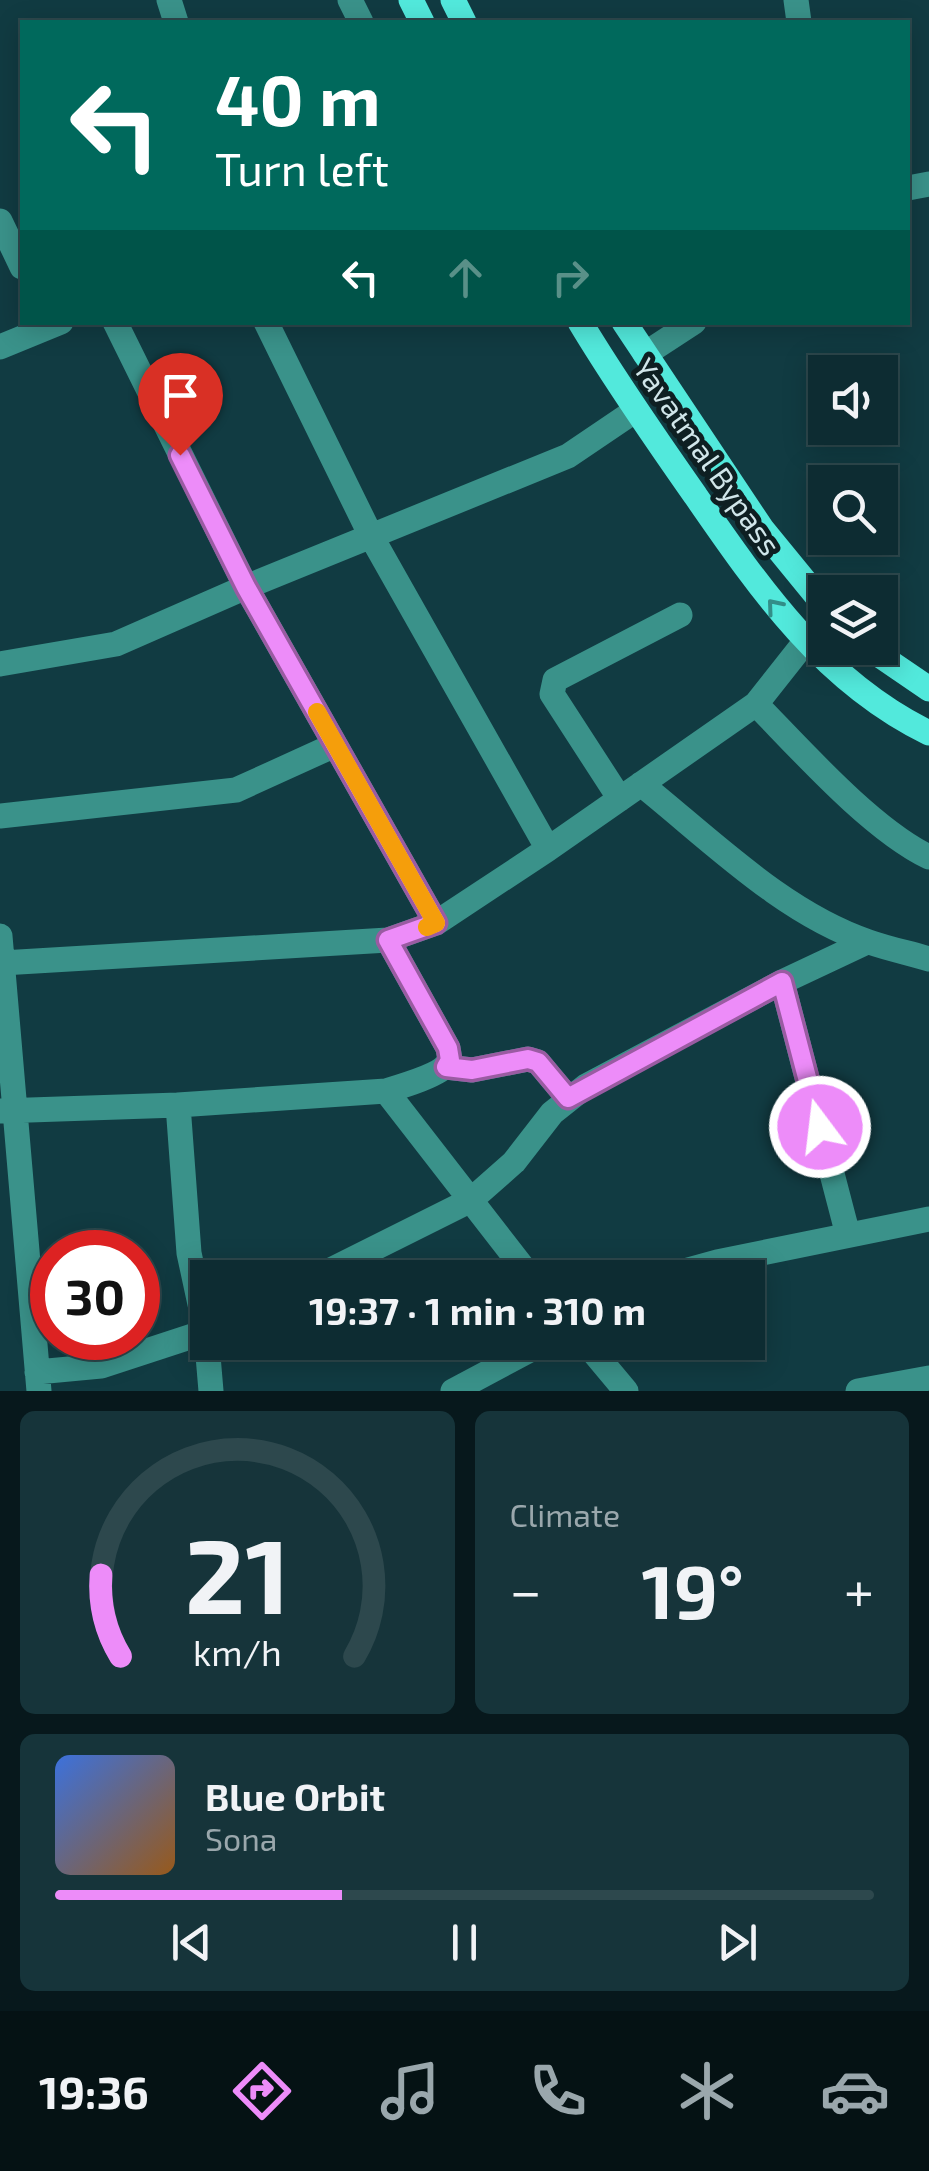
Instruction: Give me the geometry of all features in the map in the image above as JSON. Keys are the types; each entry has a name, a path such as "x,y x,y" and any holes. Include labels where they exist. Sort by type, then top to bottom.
{"main road":[{"name":"Yavatmal Bypass","path":"582,325 760,590 805,642 843,677 904,721 929,733"},
{"name":"Yavatmal Bypass","path":"626,325 762,530 808,585"},
{"path":"893,665 929,690"}],"street":[{"path":"0,221 20,263"},
{"path":"0,347 52,325"},
{"path":"116,325 246,587 436,923"},
{"path":"267,325 371,536 548,850"},
{"path":"645,354 689,325"},
{"path":"0,664 116,644 568,456 636,410"},
{"path":"680,615 554,680 552,694 630,792 824,922 867,942 929,959"},
{"path":"2,963 388,940 436,923 548,850 756,704 805,642"},
{"path":"756,704 832,781 929,857"},
{"path":"0,816 236,790 335,745"},
{"path":"0,936 7,1111 38,1382 190,1337"},
{"path":"388,940 448,1048 450,1060 446,1067"},
{"path":"351,1260 471,1200 514,1162 568,1098 782,982 867,942"},
{"path":"782,982 848,1235"},
{"path":"7,1111 178,1105 386,1091 446,1067 472,1070 528,1059 538,1062 568,1098"},
{"path":"386,1091 517,1260"},
{"path":"178,1105 191,1260"},
{"path":"727,1260 929,1219"},
{"path":"209,1360 211,1391"},
{"path":"453,1391 512,1360"},
{"path":"600,1360 626,1391"},
{"path":"858,1391 929,1378"}],"slow traffic":[{"path":"317,712 436,923 427,927"}],"route":[{"path":"180,455 246,587 436,923 388,940 448,1048 450,1060 446,1067 487,1069 528,1059 538,1062 568,1098 782,982 820,1127"}]}
